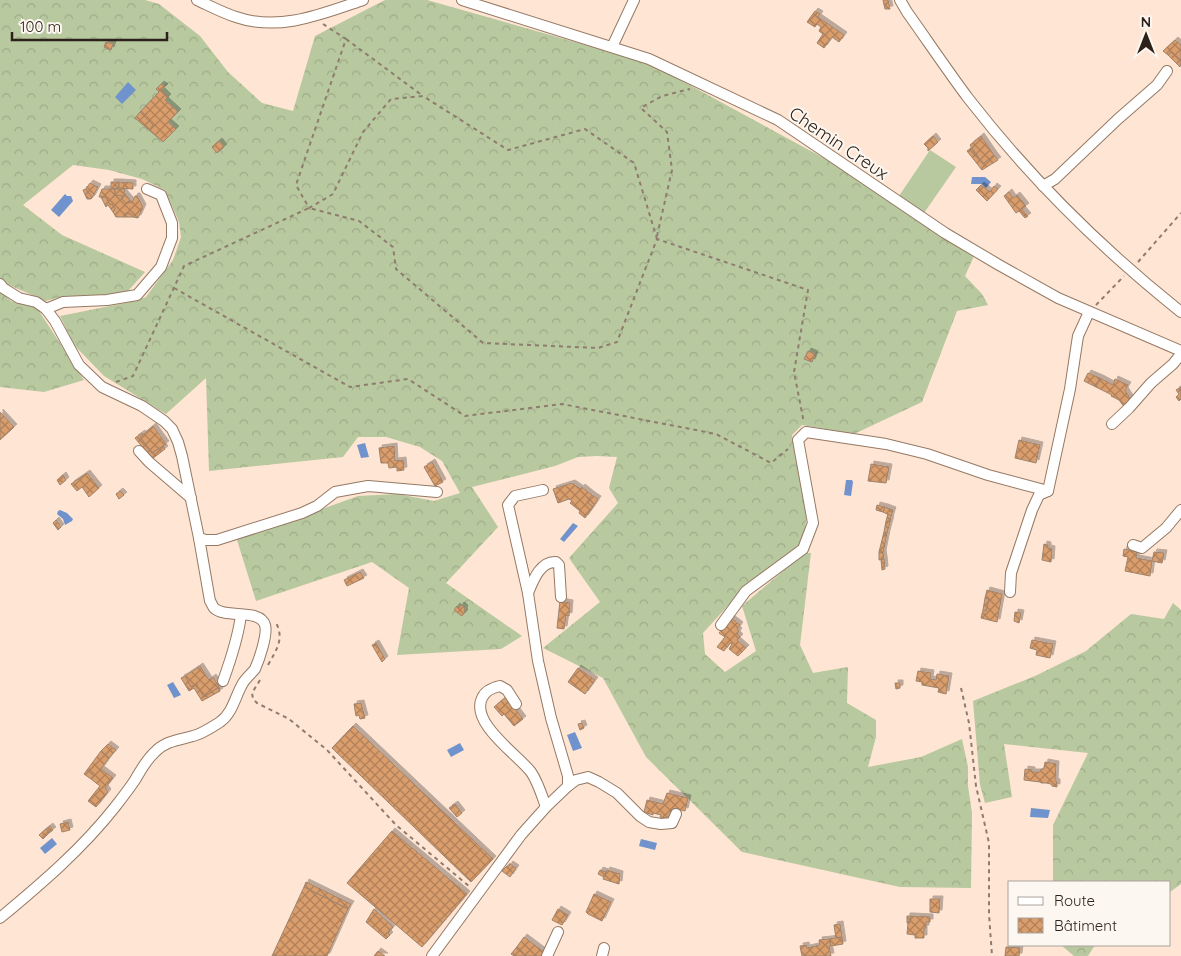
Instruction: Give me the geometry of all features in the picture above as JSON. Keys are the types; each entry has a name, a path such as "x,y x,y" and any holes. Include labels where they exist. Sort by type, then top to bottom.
{"street":[{"path":"197,0 236,17 259,22 281,23 311,17 363,0"},
{"name":"Chemin Creux","path":"462,0 649,59 778,120 945,233 999,265 1058,298 1181,352"},
{"path":"612,47 634,0"},
{"path":"900,0 968,97 1043,186 1110,252 1181,312"},
{"path":"1043,186 1055,179 1118,118 1157,85 1167,71"},
{"path":"46,309 63,302 107,300 137,295 161,267 172,238 172,224 161,195 147,189"},
{"path":"0,284 18,298 36,302 46,309 55,321 79,365 102,387 142,406 172,429 178,442 191,498 210,601 213,607 221,612 257,616 263,620 266,626 263,648 254,669 242,684 231,710 222,720 195,736 164,744 156,750 147,760 116,807 92,834 71,856 0,918"},
{"path":"1048,491 1070,389 1078,336 1089,312"},
{"path":"1112,424 1130,408 1151,383 1173,364 1181,352"},
{"path":"721,624 746,591 803,549 813,523 798,440 806,432 886,444 927,454 988,475 1048,491"},
{"path":"139,450 149,462 191,498"},
{"path":"199,538 217,540 302,513 317,506 334,492 368,486 437,492"},
{"path":"544,490 515,496 508,505 528,593 538,661 551,718 568,776 568,786"},
{"path":"1010,592 1011,573 1032,510 1038,495 1048,491"},
{"path":"1133,545 1142,548 1166,528 1181,510"},
{"path":"528,593 534,577 543,567 551,562 556,562 559,565 561,597"},
{"path":"223,681 233,655 241,614"},
{"path":"516,704 507,690 500,686 493,687 484,693 480,702 480,711 484,720 498,739 531,772 546,807"},
{"path":"432,956 521,835 546,807 576,780 588,777 599,782 617,793 640,816 650,822 672,823 676,814"},
{"path":"547,956 558,932"}],"path":[{"path":"311,17 346,39 423,96 508,150 585,128 634,163 657,239"},
{"path":"346,39 296,185 308,208 359,221 393,247 396,269 484,343 598,348 616,342 657,239 672,170 667,132 641,108 662,96 705,86"},
{"path":"102,387 133,376 184,266 308,208 333,194 363,132 391,99 423,96"},
{"path":"657,239 808,290 794,372 806,432"},
{"path":"174,288 350,387 408,379 465,416 562,404 716,434 771,463 798,440"},
{"path":"263,620 270,614 277,624 281,636 278,649 265,671"},
{"path":"261,678 252,693 253,699 257,703 289,719 327,750 396,825 478,893"},
{"path":"962,688 969,723 976,786 989,843 989,914 992,956"}],"green space":[{"path":"0,0 145,0 159,4 200,36 228,72 262,103 293,111 315,36 385,0 427,0 649,63 842,168 919,222 974,256 965,276 982,294 988,305 957,311 922,402 854,434 802,425 792,435 807,517 802,543 744,588 703,633 705,654 725,672 756,651 742,606 804,553 811,553 800,645 813,673 848,667 847,703 876,720 876,737 868,767 921,757 962,739 968,767 968,786 972,813 971,888 900,887 742,852 646,757 603,678 543,648 600,602 569,558 618,503 609,488 617,457 578,457 555,466 472,487 498,527 446,583 522,636 501,649 397,655 409,588 372,562 256,601 237,540 358,496 398,494 434,501 460,493 442,461 420,447 386,437 358,437 343,457 209,471 206,378 166,414 104,376 74,345 60,316 135,301 146,297 173,260 181,237 179,222 165,190 142,179 109,170 73,165 23,205 62,235 145,272 128,291 88,298 60,297 46,301 2,282 0,279"},
{"path":"930,150 956,167 924,213 899,196"},
{"path":"0,292 11,301 37,308 84,380 44,392 0,387"},
{"path":"1173,603 1181,610 1181,884 1171,891 1171,881 1053,881 1053,825 1088,753 1004,744 1012,797 985,803 980,785 973,701 1035,676 1086,651 1131,614 1164,619"},
{"path":"1062,946 1094,946 1088,956 1074,956"}],"water":[{"path":"128,82 136,90 122,104 115,97"},
{"path":"972,177 985,177 991,182 986,188 982,184 971,184"},
{"path":"65,194 71,196 73,201 59,217 51,210"},
{"path":"365,443 369,457 361,458 357,445"},
{"path":"846,480 852,480 853,482 851,496 844,495"},
{"path":"60,510 67,513 73,519 72,521 65,525 63,519 57,514"},
{"path":"573,523 578,526 564,542 560,539"},
{"path":"173,682 181,695 174,698 167,685"},
{"path":"575,732 582,748 573,751 567,735"},
{"path":"460,743 464,750 451,757 447,750"},
{"path":"1031,808 1050,810 1048,818 1030,817"},
{"path":"52,838 57,844 45,854 40,848"},
{"path":"641,839 657,843 655,850 639,846"}],"building":[{"path":"883,0 888,0 890,9 885,9"},
{"path":"815,11 820,14 818,17 844,35 839,42 832,37 824,48 817,43 823,34 819,31 821,27 817,24 815,27 807,22"},
{"path":"1175,40 1181,45 1181,62 1171,52 1168,55 1163,51"},
{"path":"106,42 113,44 111,50 104,47"},
{"path":"1171,52 1181,62 1180,67 1168,55"},
{"path":"161,84 165,87 161,90 168,97 165,100 178,112 168,122 176,129 163,142 149,130 153,125 140,112 159,92 156,89"},
{"path":"140,112 153,125 149,130 135,118"},
{"path":"933,136 938,142 928,151 924,144"},
{"path":"981,136 994,155 983,164 970,145"},
{"path":"219,141 224,147 217,153 212,147"},
{"path":"971,148 983,164 994,155 998,160 982,170 967,151"},
{"path":"111,182 119,182 119,188 111,189"},
{"path":"119,182 133,183 133,189 119,188"},
{"path":"90,183 98,187 92,198 86,189"},
{"path":"981,185 990,192 994,186 998,189 987,201 976,190"},
{"path":"86,189 91,199 87,199 83,190"},
{"path":"102,189 115,189 115,195 123,196 122,199 126,203 132,202 135,196 137,196 143,207 138,218 126,213 123,217 116,217 112,204 110,205 106,197 99,197"},
{"path":"115,189 125,189 124,193 132,202 126,203 122,199 123,196 115,195"},
{"path":"1009,192 1013,198 1017,195 1026,206 1022,209 1028,216 1025,218 1019,211 1016,213 1004,196"},
{"path":"101,197 106,197 110,205 112,204 115,209 113,212 108,205 106,207"},
{"path":"126,213 131,214 133,217 123,217"},
{"path":"808,351 815,354 812,362 804,359"},
{"path":"1088,373 1100,378 1096,387 1084,381"},
{"path":"1100,378 1113,385 1115,379 1128,385 1125,390 1133,403 1125,408 1119,400 1096,387"},
{"path":"1181,387 1181,399 1179,401 1176,397 1179,394 1176,390"},
{"path":"0,412 14,427 0,440"},
{"path":"153,426 166,444 152,453 140,437"},
{"path":"142,433 143,435 140,437 152,453 163,446 165,449 152,459 135,438"},
{"path":"1019,440 1040,445 1036,463 1015,458"},
{"path":"394,446 395,461 403,460 404,470 397,471 397,467 389,468 388,463 381,463 379,448"},
{"path":"432,462 443,482 435,486 424,467"},
{"path":"871,464 889,467 886,483 868,481"},
{"path":"87,473 99,488 89,497 82,487 77,491 71,484"},
{"path":"63,475 66,480 60,485 57,480"},
{"path":"572,483 581,489 582,487 592,495 587,502 593,507 585,518 570,503 572,501 569,499 558,503 553,489"},
{"path":"120,491 124,495 119,499 116,494"},
{"path":"592,495 598,499 593,507 587,502"},
{"path":"877,505 885,507 883,512 876,510"},
{"path":"885,507 893,510 891,516 883,512"},
{"path":"888,514 891,516 890,522 886,521"},
{"path":"56,520 61,527 58,530 53,523"},
{"path":"886,521 890,522 887,533 884,532"},
{"path":"884,532 887,533 883,553 879,552"},
{"path":"1044,544 1052,549 1051,562 1042,560"},
{"path":"1124,549 1137,552 1136,558 1152,561 1150,576 1125,571 1128,557 1123,556"},
{"path":"879,552 883,553 884,559 879,560"},
{"path":"1154,552 1164,553 1162,563 1152,561"},
{"path":"884,559 885,569 882,570 881,560"},
{"path":"360,572 364,578 347,586 344,580"},
{"path":"987,590 1002,594 997,622 981,618 983,610 986,611 989,599 985,598"},
{"path":"985,598 989,599 986,611 983,610"},
{"path":"560,601 570,603 569,616 566,615 564,629 557,628"},
{"path":"461,605 465,608 462,616 454,610 457,606 459,608"},
{"path":"1015,612 1021,613 1019,623 1014,621"},
{"path":"731,618 740,625 737,629 739,631 737,634 740,637 737,640 746,648 738,656 729,649 732,644 730,643 724,651 717,647 725,637 719,633"},
{"path":"1032,640 1053,644 1050,658 1036,655 1037,650 1030,648"},
{"path":"376,643 385,659 382,662 372,645"},
{"path":"200,666 209,680 213,677 219,687 204,697 196,684 191,687 185,676"},
{"path":"578,668 595,680 585,694 568,682"},
{"path":"918,671 931,673 930,679 936,680 937,674 949,676 946,694 938,692 939,688 922,685 922,682 916,681"},
{"path":"185,676 191,687 196,684 204,697 219,687 220,691 202,701 194,688 189,691 181,678"},
{"path":"895,683 900,683 900,688 896,689"},
{"path":"506,697 523,719 514,726 504,714 502,716 494,707"},
{"path":"361,703 365,718 360,719 359,715 356,716 354,704"},
{"path":"582,723 584,728 580,730 578,724"},
{"path":"353,726 493,859 471,882 332,748"},
{"path":"108,744 116,750 109,758 101,751"},
{"path":"101,751 109,758 101,769 113,778 105,788 108,792 96,807 88,801 100,786 91,779 94,776 87,770"},
{"path":"1045,762 1056,764 1055,781 1057,782 1057,787 1051,784 1024,780 1025,769 1032,770 1032,772 1040,772 1041,769 1044,769"},
{"path":"87,770 94,776 91,779 84,774"},
{"path":"667,793 688,798 685,811 672,808 669,819 660,817 661,815 644,812 647,800 663,804"},
{"path":"455,804 462,813 457,817 449,808"},
{"path":"68,822 70,830 62,832 60,824"},
{"path":"50,826 53,830 49,833 46,829"},
{"path":"46,829 49,833 43,839 39,835"},
{"path":"392,831 467,894 422,947 347,883"},
{"path":"510,864 516,868 510,877 502,871"},
{"path":"600,870 606,872 604,877 598,874"},
{"path":"607,870 620,874 619,884 603,879"},
{"path":"306,882 351,904 348,909 304,887"},
{"path":"304,887 348,909 327,956 272,956"},
{"path":"594,894 611,902 602,921 586,912"},
{"path":"930,899 940,899 939,913 930,912"},
{"path":"374,909 393,927 386,939 366,922"},
{"path":"558,909 568,915 562,925 552,920"},
{"path":"907,916 911,916 910,923 907,923"},
{"path":"911,916 930,917 930,922 926,922 926,928 924,928 924,938 915,938 915,935 907,934"},
{"path":"840,924 842,937 836,938 834,925"},
{"path":"524,937 544,952 541,956 526,956 516,948"},
{"path":"842,937 843,944 831,946 829,939"},
{"path":"829,939 831,956 802,956 800,946 806,945 807,948 820,945 819,940"},
{"path":"1006,947 1020,948 1019,956 1005,956"},
{"path":"516,948 526,956 514,956 511,954"},
{"path":"378,951 385,956 374,956"}]}
